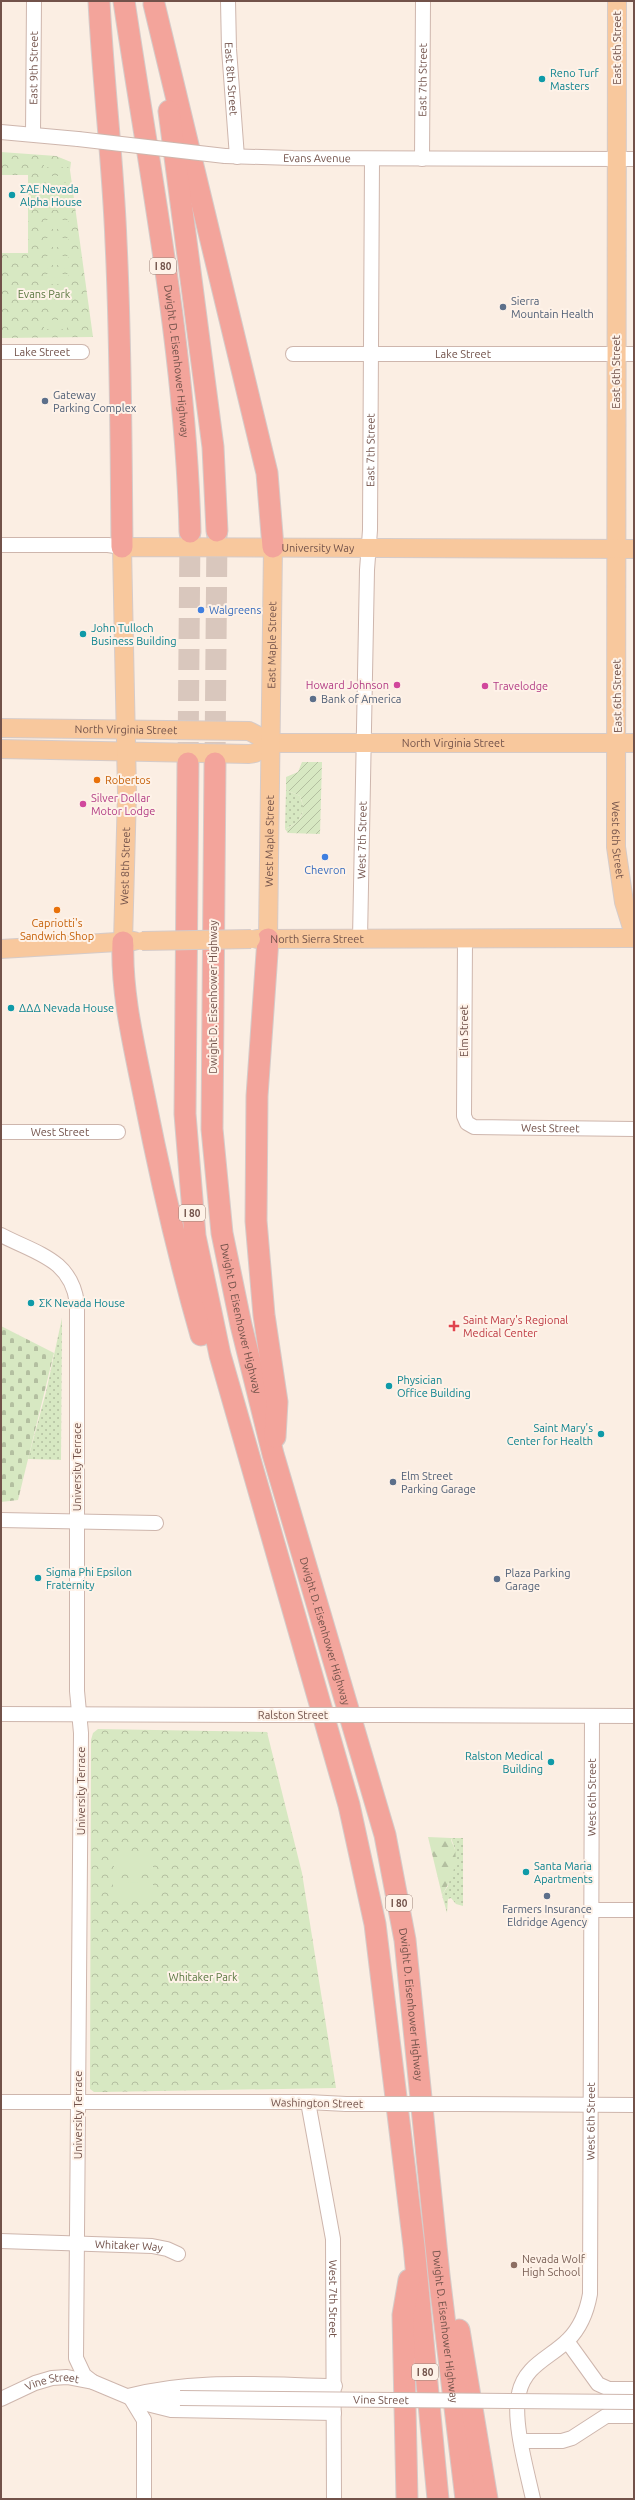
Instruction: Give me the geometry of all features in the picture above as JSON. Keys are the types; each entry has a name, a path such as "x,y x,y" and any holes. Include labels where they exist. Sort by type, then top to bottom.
{"highway":[{"path":"99,1 103,83 116,244 121,407 122,547"},
{"name":"Dwight D. Eisenhower Highway","path":"124,1 179,372 186,446 190,532"},
{"path":"154,2 268,473 273,547"},
{"name":"I 80","path":"154,2 201,344 213,447 217,531"},
{"name":"Dwight D. Eisenhower Highway","path":"188,763 185,1114 194,1229 202,1275 220,1355 349,1805 375,1924 414,2246 438,2499"},
{"name":"Dwight D. Eisenhower Highway","path":"215,763 212,1129 216,1181 231,1284 273,1454 384,1835 406,1940 439,2275 466,2499"},
{"path":"260,939 256,1200 258,1256 264,1315 277,1402 273,1454"},
{"path":"132,942 122,960 126,1002 172,1228 252,1511 304,1649"},
{"path":"407,2499 403,2315 414,2246"},
{"path":"439,2275 458,2325 487,2499"}],"main road":[{"name":"East 6th Street","path":"617,1 625,159 616,354 616,548 626,744"},
{"name":"University Way","path":"122,547 634,548"},
{"path":"122,547 126,741"},
{"name":"East Maple Street","path":"272,743 273,547"},
{"name":"North Virginia Street","path":"1,728 126,741"},
{"name":"North Virginia Street","path":"1,749 249,731 272,743 364,742 626,744"},
{"name":"West 8th Street","path":"126,741 127,873 132,942"},
{"name":"West Maple Street","path":"260,939 272,743"},
{"name":"West 6th Street","path":"626,744 618,866 624,902 634,934"},
{"name":"North Sierra Street","path":"1,948 132,942 260,939 634,938"}],"street":[{"name":"East 9th Street","path":"33,134 34,1"},
{"name":"East 8th Street","path":"228,1 231,156"},
{"name":"East 7th Street","path":"422,159 423,1"},
{"name":"Evans Avenue","path":"1,132 33,134 231,156 372,159 625,159"},
{"name":"East 7th Street","path":"364,742 371,354 372,159"},
{"name":"Lake Street","path":"1,352 82,352"},
{"name":"Lake Street","path":"293,354 634,354"},
{"name":"University Way","path":"1,545 108,545 122,547"},
{"name":"West 7th Street","path":"360,939 364,742"},
{"name":"Elm Street","path":"465,939 464,1116 466,1123"},
{"name":"West Street","path":"466,1123 474,1127 634,1129"},
{"name":"West Street","path":"1,1132 118,1132"},
{"name":"University Terrace","path":"1,1235 59,1265 66,1271 75,1289 77,1324 79,1715 81,1733 76,2358 84,2375 93,2382"},
{"path":"1,1520 156,1523"},
{"name":"Ralston Street","path":"1,1714 634,1716"},
{"name":"West 6th Street","path":"533,2499 521,2441 518,2401 522,2385 538,2363 567,2341 583,2319 590,2294 592,1716"},
{"path":"592,1910 634,1910"},
{"name":"Washington Street","path":"1,2102 308,2102 346,2104 634,2105"},
{"name":"West 7th Street","path":"308,2102 334,2239 334,2499"},
{"name":"Whitaker Way","path":"1,2241 152,2246 167,2249 178,2254"},
{"path":"567,2341 598,2384 609,2389 634,2389"},
{"name":"Vine Street","path":"1,2399 52,2378 77,2378 93,2382 156,2408 178,2411 334,2413"},
{"path":"144,2499 144,2420 128,2396 157,2388 182,2385 334,2386"},
{"name":"Vine Street","path":"128,2396 180,2398 634,2402"},
{"path":"521,2441 562,2441 572,2438 606,2416 634,2416"}],"green space":[{"name":"Evans Park","path":"1,152 56,156 71,162 70,170 93,337 1,338 1,253 28,253 28,175 1,175"},
{"path":"44,164 68,164 68,167 44,167"},
{"path":"44,170 68,170 68,173 44,173"},
{"path":"44,176 68,176 68,179 44,179"},
{"path":"44,183 68,183 68,186 44,186"},
{"path":"44,188 68,188 68,192 44,191"},
{"path":"44,195 68,195 68,198 44,198"},
{"path":"44,201 68,201 68,204 44,204"},
{"path":"44,207 68,207 68,210 44,210"},
{"path":"44,213 68,213 68,216 44,216"},
{"path":"44,220 68,220 68,223 44,223"},
{"path":"44,226 68,226 68,229 44,229"},
{"path":"44,232 68,232 68,235 44,235"},
{"path":"44,238 68,238 68,241 44,241"},
{"path":"44,244 67,244 67,247 44,247"},
{"path":"44,250 68,250 68,253 44,253"},
{"path":"44,256 68,256 68,260 44,259"},
{"path":"44,262 68,262 68,265 44,265"},
{"path":"44,268 68,269 68,272 44,272"},
{"path":"44,274 68,274 68,278 44,277"},
{"path":"44,281 68,281 68,284 44,284"},
{"path":"44,287 68,287 68,290 44,290"},
{"path":"44,294 68,294 67,297 44,297"},
{"path":"44,300 67,300 67,303 44,303"},
{"path":"44,314 67,314 67,317 44,317"},
{"path":"44,320 67,320 67,323 44,323"},
{"path":"44,326 67,326 67,329 44,329"},
{"path":"302,762 322,762 320,834 288,833 285,829 295,824 303,812 300,796 286,790 286,777 298,772"},
{"path":"286,790 300,796 304,809 298,822 285,829"},
{"path":"62,1318 61,1460 28,1459 46,1392"},
{"path":"1,1326 54,1353 18,1500 1,1502"},
{"name":"Whitaker Park","path":"98,1729 267,1732 302,1873 336,2088 102,2092 94,2092 90,2089 91,1740 93,1733"},
{"path":"428,1837 451,1838 455,1850 456,1855 453,1873 442,1895"},
{"path":"451,1838 463,1838 463,1906 456,1904 451,1898 448,1899 447,1913 442,1895 448,1886 455,1849"},
{"path":"114,1855 153,1855 153,1874 114,1873"},
{"path":"113,1882 153,1883 153,1901 113,1901"}],"tunnel":[{"path":"215,763 217,531"},
{"path":"188,763 190,532"}],"place":[{"name":"Reno Turf Masters","path":"542,79"},
{"name":"ΣΑΕ Nevada Alpha House","path":"12,195"},
{"name":"Sierra Mountain Health","path":"503,307"},
{"name":"Gateway Parking Complex","path":"45,401"},
{"name":"Walgreens","path":"201,610"},
{"name":"John Tulloch Business Building","path":"83,634"},
{"name":"Howard Johnson","path":"397,685"},
{"name":"Travelodge","path":"485,686"},
{"name":"Bank of America","path":"313,699"},
{"name":"Robertos","path":"97,780"},
{"name":"Silver Dollar Motor Lodge","path":"83,804"},
{"name":"Chevron","path":"325,857"},
{"name":"Capriotti's Sandwich Shop","path":"57,910"},
{"name":"ΔΔΔ Nevada House","path":"11,1008"},
{"name":"ΣΚ Nevada House","path":"31,1303"},
{"name":"Saint Mary's Regional Medical Center","path":"454,1326"},
{"name":"Physician Office Building","path":"389,1386"},
{"name":"Saint Mary's Center for Health","path":"601,1434"},
{"name":"Elm Street Parking Garage","path":"393,1482"},
{"name":"Sigma Phi Epsilon Fraternity","path":"38,1578"},
{"name":"Plaza Parking Garage","path":"497,1579"},
{"name":"Ralston Medical Building","path":"551,1762"},
{"name":"Santa Maria Apartments","path":"526,1872"},
{"name":"Farmers Insurance Eldridge Agency","path":"547,1896"},
{"name":"Nevada Wolf High School","path":"514,2265"}]}
